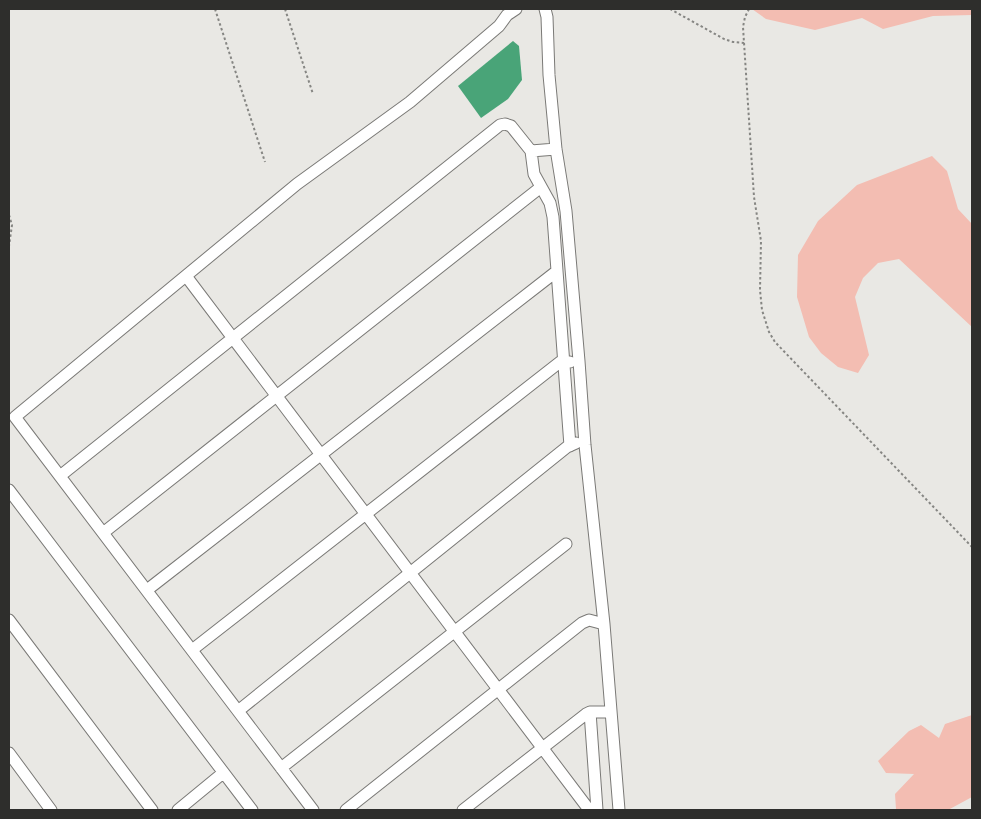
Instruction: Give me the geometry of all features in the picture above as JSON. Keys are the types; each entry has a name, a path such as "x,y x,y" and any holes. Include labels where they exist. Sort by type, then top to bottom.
{"lane":[{"path":"313,810 15,417 297,184 410,102 499,26 516,9"},
{"path":"544,9 547,17 549,75 556,149 566,211 585,445 604,624 618,810"},
{"path":"60,476 500,125 505,124 511,126 531,151 534,174 550,203 554,217 570,446"},
{"path":"531,151 556,149"},
{"path":"103,533 542,187"},
{"path":"147,590 557,271"},
{"path":"186,276 542,748 591,807"},
{"path":"192,650 560,362 579,361"},
{"path":"238,711 570,446 575,443 585,445"},
{"path":"9,490 252,810"},
{"path":"281,768 566,544"},
{"path":"9,620 152,810"},
{"path":"346,810 582,622 589,620 604,624"},
{"path":"463,810 586,714 590,712 610,712"},
{"path":"590,712 591,807"},
{"path":"9,754 51,810"},
{"path":"178,810 223,773"}],"path":[{"path":"214,9 265,162"},
{"path":"285,9 314,94"},
{"path":"670,9 724,38 744,44"},
{"path":"749,9 743,27 754,197 761,241 760,290 762,310 768,332 775,342 972,547"},
{"path":"9,215 12,225 9,246"}],"shaded area":[{"path":"752,9 972,9 972,15 933,16 883,29 862,18 815,30 766,19"},
{"path":"513,41 519,46 522,80 508,99 481,118 458,86"},
{"path":"932,156 947,171 958,209 972,224 972,327 899,259 878,263 863,278 855,297 869,355 858,373 838,367 821,353 809,337 797,297 798,255 818,221 857,185"},
{"path":"972,715 972,797 948,810 890,810 896,809 895,794 914,774 886,773 878,761 909,731 921,725 939,738 945,724"}]}
